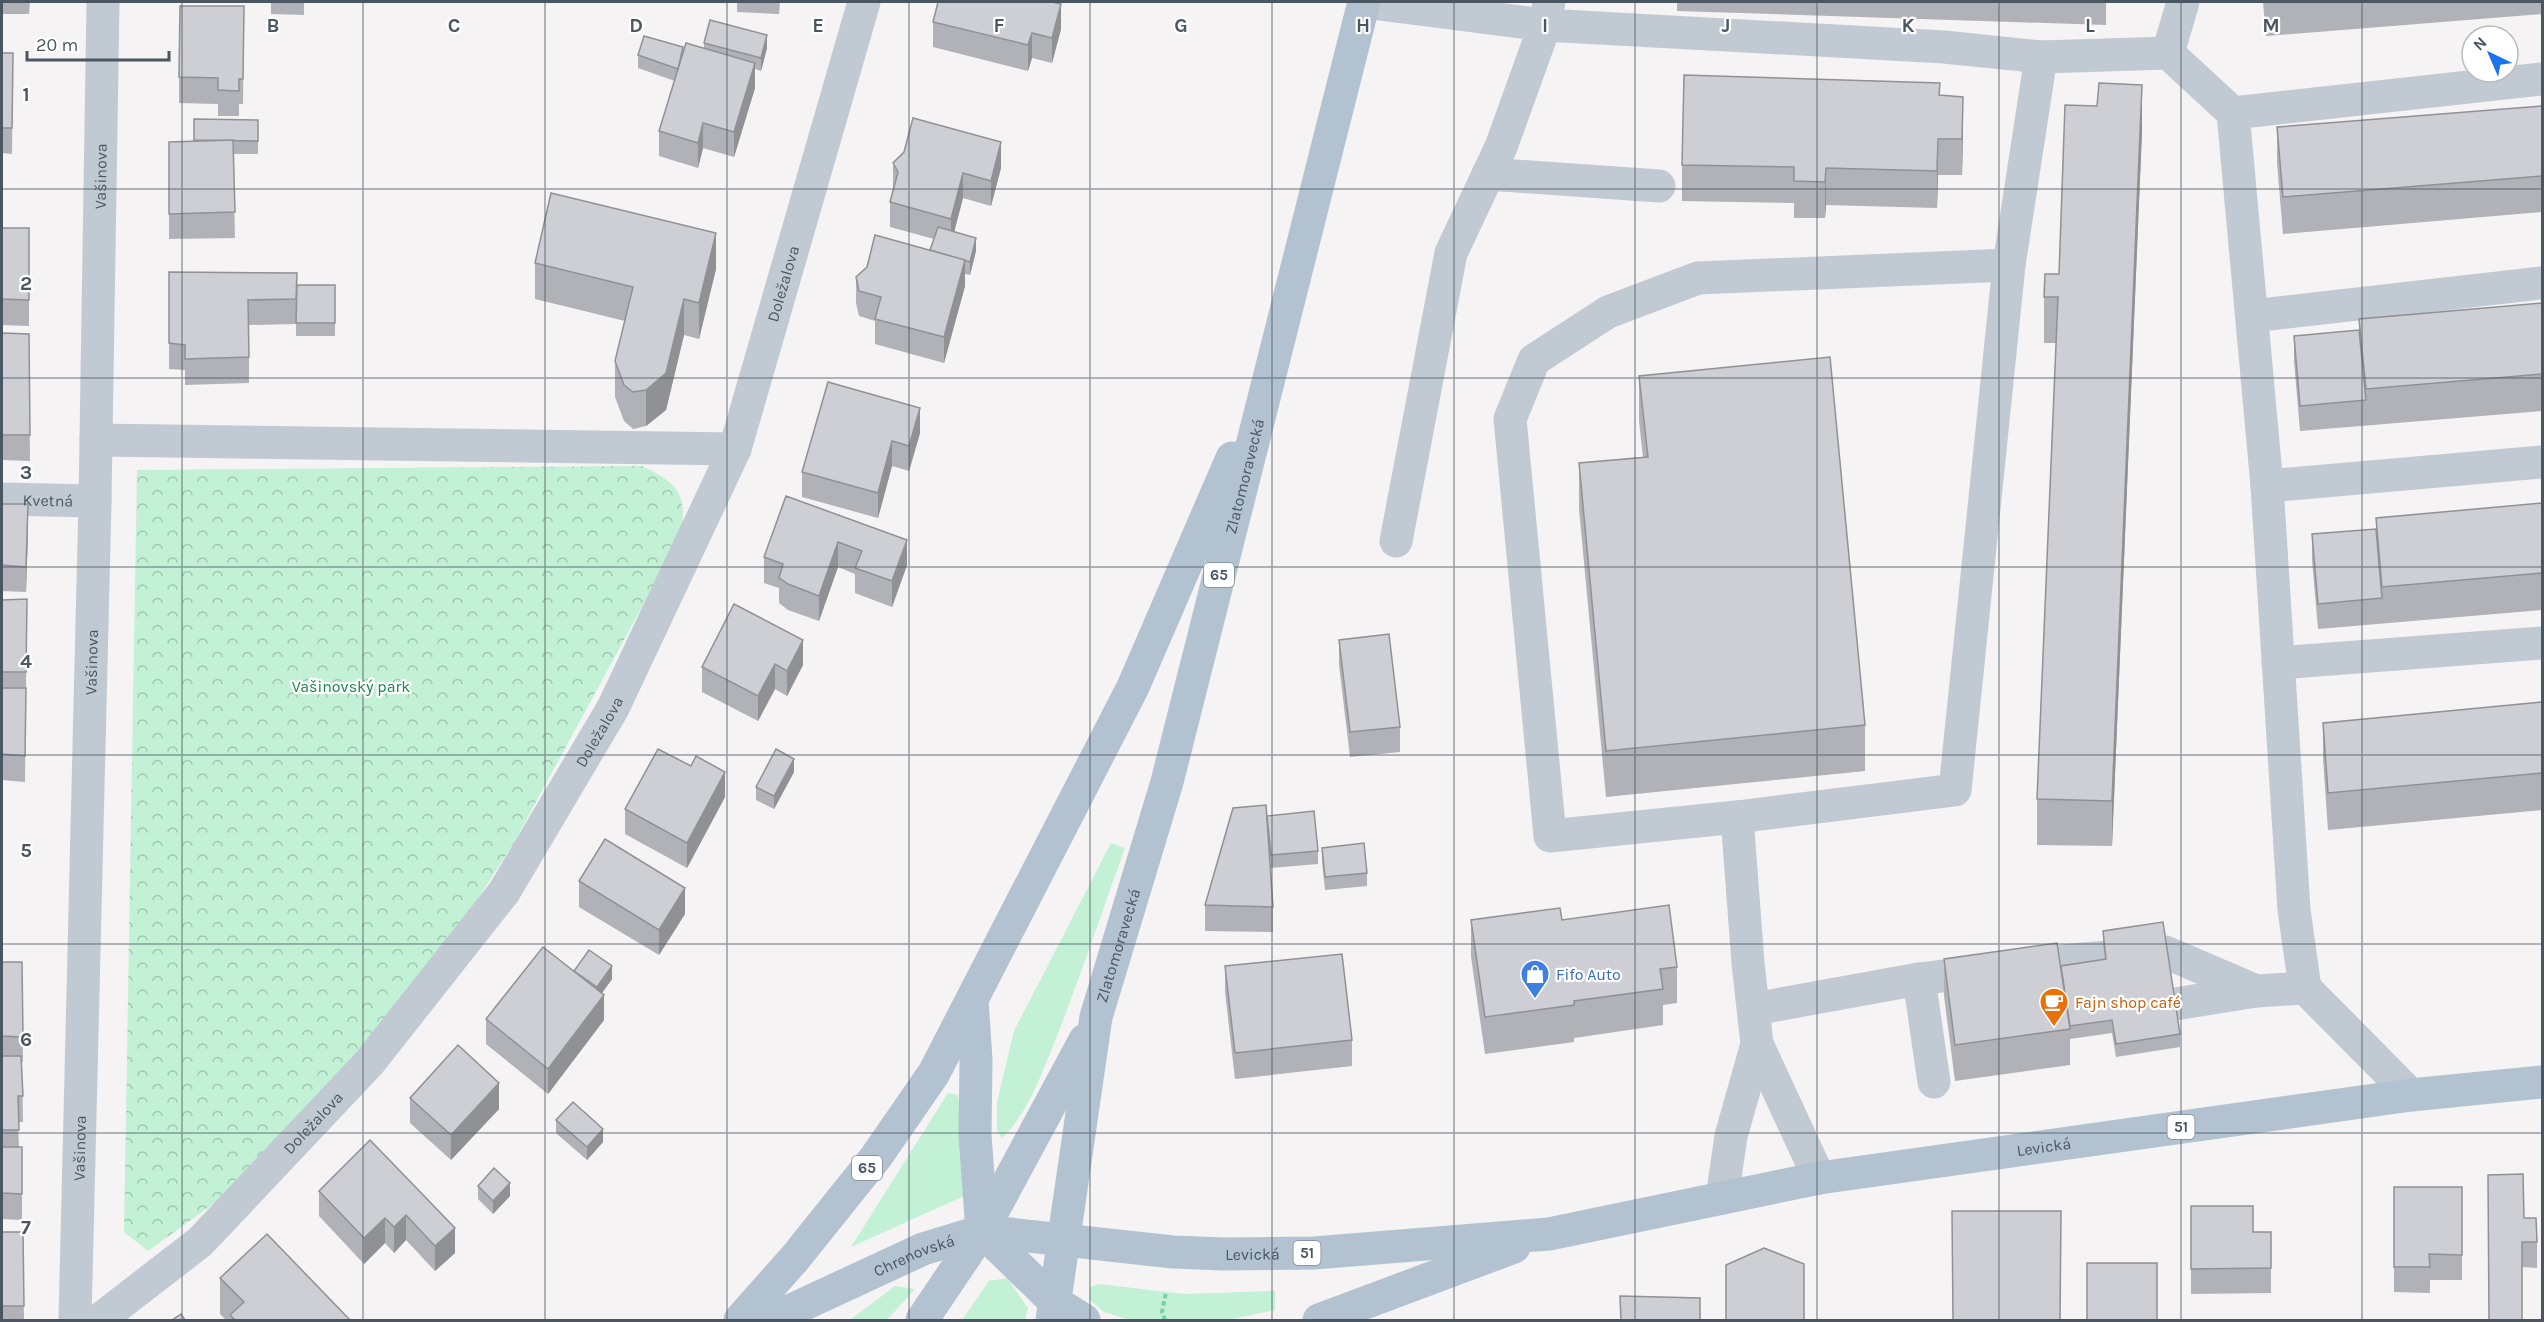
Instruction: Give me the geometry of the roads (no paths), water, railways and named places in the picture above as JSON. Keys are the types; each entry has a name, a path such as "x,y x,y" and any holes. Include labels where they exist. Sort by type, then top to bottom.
{"main road":[{"name":"Zlatomoravecká","path":"1096,1017 1167,782 1364,2"},
{"name":"65","path":"740,1320 795,1258 876,1157 934,1073 1133,687 1271,369"},
{"path":"972,1000 976,1060 975,1136 982,1231 1054,1311 1084,1320"},
{"name":"65","path":"922,1320 982,1231 1096,1017"},
{"name":"65","path":"1054,1311 1096,1017"},
{"name":"Levická","path":"1064,1240 1173,1251 1268,1254 1314,1253 1549,1234 1819,1178 2411,1095 2542,1082"},
{"name":"Chrenovská","path":"770,1320 923,1248 982,1231 1064,1240"},
{"name":"Levická","path":"1319,1320 1549,1234"}],"street":[{"name":"Vašinova","path":"75,1320 95,501 102,2"},
{"name":"Doležalova","path":"99,1320 200,1242 369,1063 504,892 613,708 735,449 864,2"},
{"path":"1364,2 1547,13 1944,46 2041,57 2168,53 2233,113 2267,486 2294,910 2305,988 2411,1095"},
{"path":"2168,53 2182,2"},
{"path":"1396,541 1451,253 1501,147 1547,13"},
{"path":"2009,265 1698,278 1608,312 1534,360 1510,419 1550,836 1737,817 1955,790 2009,265 2041,57"},
{"path":"2233,113 2542,79"},
{"path":"1488,174 1659,186"},
{"path":"2252,316 2542,283"},
{"path":"96,440 735,449"},
{"path":"2267,486 2542,462"},
{"name":"Kvetná","path":"2,499 95,501"},
{"path":"2278,663 2542,643"},
{"path":"1737,817 1748,963 1757,1044 1819,1178"},
{"path":"1754,1009 1919,979 2074,975 2165,952 2256,991"},
{"path":"1919,979 1934,1082"},
{"path":"2104,1016 2256,991 2305,988"},
{"path":"1722,1198 1731,1136 1757,1044"}],"place":[{"name":"Fifo Auto","path":"1535,1000"},
{"name":"Fajn shop café","path":"2054,1028"}],"park label":[{"name":"Vašinovský park","path":"351,686"}]}
